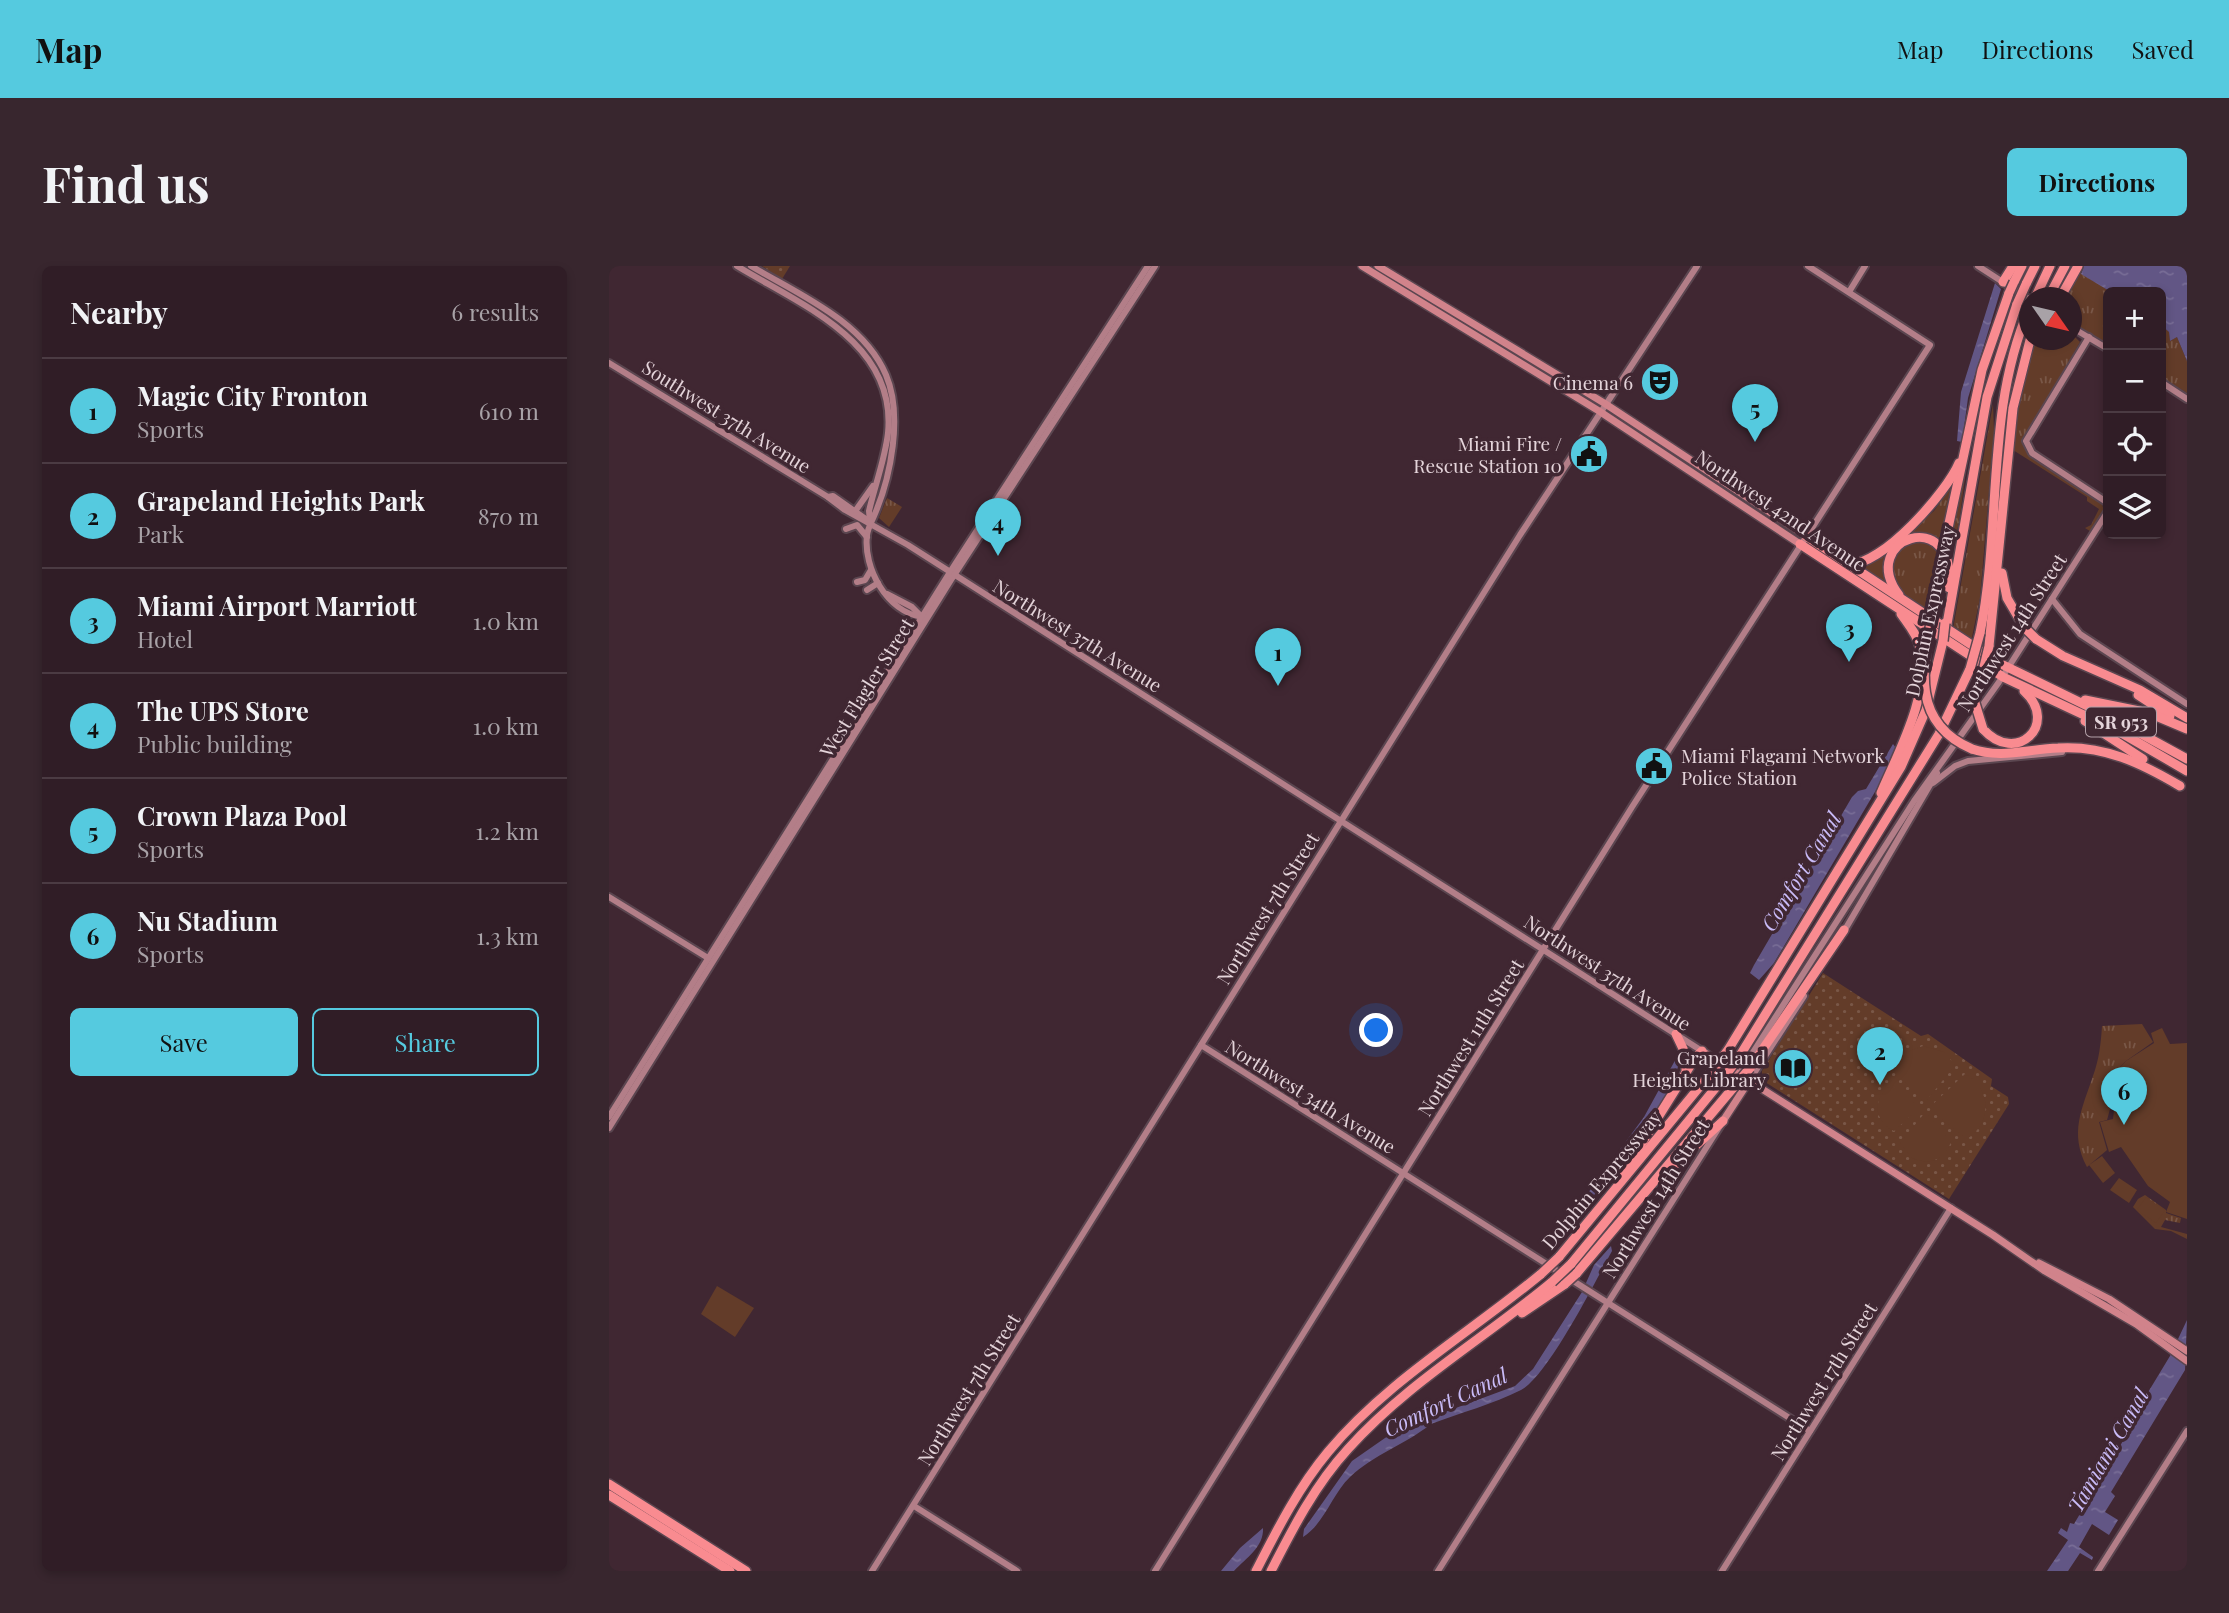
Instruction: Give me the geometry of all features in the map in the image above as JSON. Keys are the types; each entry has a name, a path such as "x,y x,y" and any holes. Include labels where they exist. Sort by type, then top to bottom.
{"highway":[{"path":"2003,282 2013,266"},
{"path":"2022,266 2009,293 1985,360 1945,542 1923,670 1926,697 1941,726 1972,749 1999,755 2076,747 2121,755 2184,788"},
{"name":"Dolphin Expressway","path":"1256,1571 1296,1497 1344,1433 1385,1395 1541,1274 1602,1208 1728,1050 1870,821 1918,730 1942,646 1987,397 2017,304 2035,266"},
{"path":"2040,287 2050,266"},
{"path":"2054,287 2065,266"},
{"path":"2066,287 2078,266"},
{"name":"Dolphin Expressway","path":"1271,1571 1305,1506 1348,1448 1384,1413 1552,1282 1571,1264 1722,1080 1739,1057 1940,734 1970,669 1980,633 1987,594 2004,398 2019,339"},
{"path":"2014,683 2036,707 2038,719 2032,733 2021,742 2010,744 1996,741 1983,729 1975,702 1989,646 2001,551 2013,408 2028,350"},
{"path":"1845,562 1854,564 1867,560 1927,512 1948,486 1965,451"},
{"path":"1904,601 1888,577 1891,554 1907,539 1931,540 1942,547 1950,564 1946,623"},
{"name":"Northwest 42nd Avenue","path":"1803,540 1845,562 1904,601 2005,673 2014,683 2118,731 2187,771"},
{"name":"Northwest 42nd Avenue","path":"1803,540 1895,607 2005,673 2059,692 2187,759"},
{"path":"2001,551 2005,592 2024,627 2036,639 2057,653 2140,690 2187,718"},
{"path":"1870,821 1904,740 1921,683 1922,659 1919,641 1895,607"},
{"path":"2106,676 2187,728"},
{"path":"2059,692 2092,702 2149,713 2187,728"},
{"path":"2066,708 2184,788"},
{"path":"1473,1344 1576,1274 1750,1068 1845,929"},
{"path":"1676,1034 1686,1055 1686,1072"},
{"path":"1602,1208 1686,1072 1702,1051"},
{"path":"1656,1180 1701,1144 1723,1121"},
{"path":"609,1484 615,1494 730,1571"},
{"path":"615,1494 650,1509 746,1571"}],"main road":[{"path":"737,266 754,271 832,320 867,350 885,373 894,405 895,431 867,537 871,570 887,594 922,617"},
{"name":"West Flagler Street","path":"609,1117 717,955 952,573 1148,266"},
{"name":"West Flagler Street","path":"609,1128 697,982 708,958 928,606 1015,485 1155,266"},
{"name":"Northwest 42nd Avenue","path":"1361,266 1706,470 1803,540"},
{"name":"Northwest 42nd Avenue","path":"1378,266 1538,363 1688,469 1803,540"},
{"name":"Northwest 7th Street","path":"873,1571 1341,820 1602,407 1697,266"},
{"path":"1808,266 1849,292 1865,266"},
{"path":"1978,266 2019,292"},
{"name":"Northwest 11th Street","path":"1155,1571 1544,949 1930,345 1849,292"},
{"path":"2082,333 2103,346"},
{"path":"2089,337 2027,435 2026,446 2103,500"},
{"path":"1488,343 1506,344"},
{"path":"867,350 886,398 888,419 886,444 869,511 870,522"},
{"path":"1520,362 1538,363"},
{"name":"Southwest 37th Avenue","path":"609,363 828,496 833,496 856,510 870,522 952,573"},
{"path":"877,372 885,373"},
{"path":"2166,385 2187,399"},
{"path":"1043,441 1046,427"},
{"path":"1688,469 1706,470"},
{"path":"1015,485 1017,470"},
{"path":"1700,477 1717,477"},
{"path":"876,481 881,489"},
{"path":"856,510 876,481"},
{"name":"Southwest 37th Avenue","path":"828,496 829,501 870,522"},
{"name":"Northwest 14th Street","path":"1739,1074 1762,1043 1913,801 2005,673 2103,519"},
{"path":"845,529 857,525 867,537"},
{"path":"871,570 862,586 877,581"},
{"name":"Northwest 37th Avenue","path":"952,573 1951,1208 2045,1271 2172,1345 2187,1351"},
{"path":"2052,599 2080,634 2187,704"},
{"path":"909,609 928,606"},
{"path":"909,609 914,629"},
{"path":"1932,784 1955,766 1974,760 2072,751 2121,755"},
{"name":"Northwest 14th Street","path":"1438,1571 1845,929 1939,768"},
{"path":"609,897 708,958 717,955"},
{"name":"Northwest 34th Avenue","path":"1201,1045 1608,1303"},
{"name":"Northwest 17th Street","path":"1722,1571 1951,1208"},
{"path":"1608,1303 1810,1431"},
{"name":"Northwest 37th Avenue","path":"2172,1345 2187,1361"},
{"path":"2098,1571 2187,1431"},
{"path":"914,1506 1017,1571"}],"green space":[{"path":"762,266 790,266 782,279"},
{"path":"2079,272 2103,287 2103,342 2082,328 2082,287 2071,287"},
{"path":"2166,329 2170,341 2177,337 2187,361 2187,393 2166,380"},
{"path":"2032,350 2075,350 2023,443 2028,453 2102,504 2103,512 2090,531 2085,528 2091,525 2099,509 2087,501 2087,497 2013,450 2017,411"},
{"path":"1993,404 1994,432 1980,598 1971,642 1953,629"},
{"path":"1968,455 1959,523 1950,556 1947,549"},
{"path":"1957,477 1942,544 1938,541 1899,541 1934,511"},
{"path":"887,498 902,507 889,527 879,518"},
{"path":"1920,541 1938,548 1946,576 1940,610 1930,613 1900,591 1889,566 1900,546"},
{"path":"1895,543 1885,564 1886,584 1863,567"},
{"path":"1823,973 1921,1036 1928,1034 1992,1079 1991,1086 2008,1097 2009,1104 1949,1199 1762,1080 1762,1071"},
{"path":"2142,1024 2153,1042 2126,1061 2107,1080 2116,1087 2107,1120 2099,1122 2107,1150 2087,1167 2079,1143 2079,1121 2097,1064 2102,1026"},
{"path":"2162,1028 2170,1044 2187,1043 2187,1219 2166,1212 2170,1202 2148,1186 2121,1147 2109,1152 2100,1122 2113,1119 2122,1092 2108,1080 2126,1061 2154,1043 2151,1033"},
{"path":"1923,1046 1944,1052 1955,1065 1927,1100 1922,1100 1891,1067 1901,1054"},
{"path":"1965,1074 1980,1088 1986,1106 1981,1124 1967,1139 1932,1111 1932,1105"},
{"path":"1892,1085 1917,1105 1917,1110 1894,1131 1882,1121 1878,1109 1881,1096"},
{"path":"1923,1115 1928,1115 1951,1142 1935,1160 1912,1158 1900,1143"},
{"path":"2102,1156 2115,1173 2103,1183 2089,1165"},
{"path":"2119,1178 2137,1190 2129,1203 2110,1190"},
{"path":"2145,1195 2166,1210 2166,1213 2181,1218 2180,1223 2165,1220 2161,1227 2187,1234 2187,1239 2171,1231 2155,1229 2133,1207 2138,1199"},
{"path":"2146,1197 2165,1210 2156,1223 2137,1210"},
{"path":"717,1286 754,1308 735,1337 701,1314"}],"water":[{"path":"2084,266 2187,266 2187,361 2177,337 2170,341 2166,329 2166,287 2103,287 2081,274"},
{"path":"1995,283 2001,289 1968,398 1962,442 1957,441 1961,392"},
{"path":"1893,744 1896,748 1879,785 1774,963 1759,980 1750,973 1754,965 1852,797 1858,791 1866,789"},
{"path":"1678,1055 1678,1066 1671,1085 1644,1134 1610,1182 1585,1210 1585,1197 1644,1117"},
{"path":"1611,1246 1612,1251 1571,1326 1532,1381 1510,1395 1431,1424 1369,1462 1350,1477 1317,1524 1303,1537 1304,1529 1352,1461 1402,1428 1515,1386 1533,1369 1582,1292 1594,1265"},
{"path":"2187,1320 2185,1370 2111,1492 2115,1496 2105,1512 2118,1520 2109,1535 2092,1524 2079,1547 2093,1557 2092,1560 2080,1553 2068,1571 2047,1571 2068,1540 2058,1533 2061,1528 2067,1532 2070,1523 2074,1524 2140,1412"},
{"path":"1263,1528 1261,1541 1249,1557 1234,1571 1221,1571 1240,1548"}],"place":[{"name":"Cinema 6","path":"1660,382"},
{"name":"Crown Plaza Pool","path":"1755,442"},
{"name":"Miami Fire / Rescue Station 10","path":"1589,454"},
{"name":"The UPS Store","path":"998,556"},
{"name":"Miami Airport Marriott","path":"1849,662"},
{"name":"Magic City Fronton","path":"1278,686"},
{"name":"Miami Flagami Network Police Station","path":"1654,766"},
{"name":"Grapeland Heights Library","path":"1793,1068"},
{"name":"Grapeland Heights Park","path":"1880,1085"},
{"name":"Nu Stadium","path":"2124,1125"}],"water label":[{"name":"Comfort Canal","path":"1800,871"},
{"name":"Comfort Canal","path":"1445,1401"},
{"name":"Tamiami Canal","path":"2107,1450"}]}
